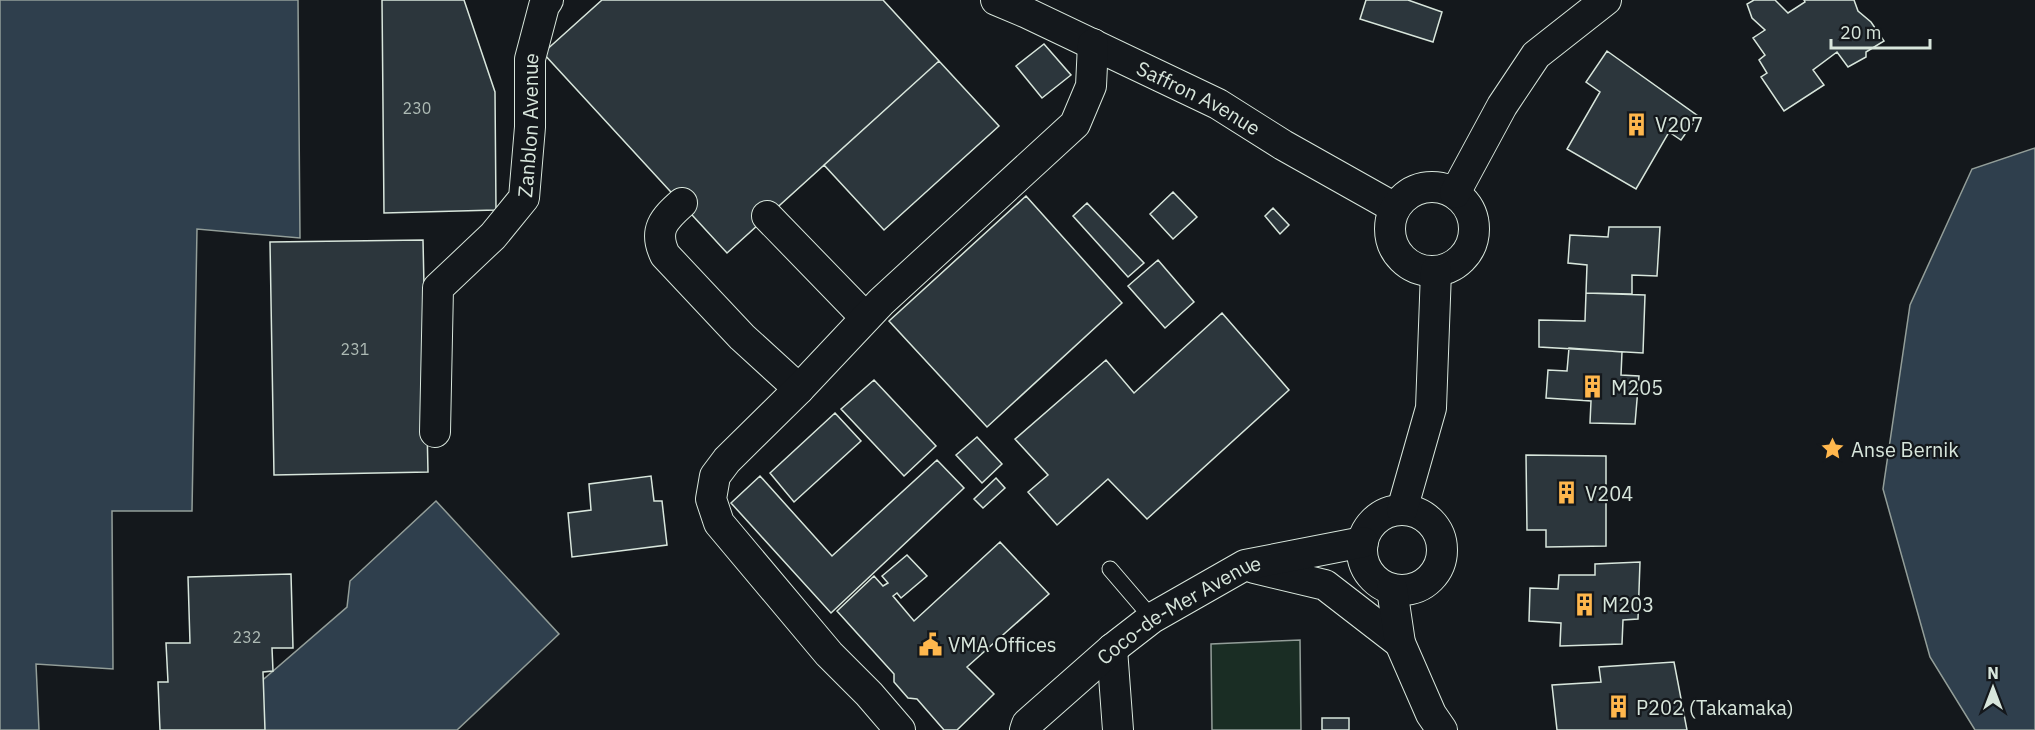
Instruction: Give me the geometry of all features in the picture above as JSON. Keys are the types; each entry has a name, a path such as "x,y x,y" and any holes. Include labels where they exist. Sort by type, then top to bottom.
{"street":[{"name":"Zanblon Avenue","path":"435,432 438,288 493,236 524,198 530,127 530,59 544,6 548,0"},
{"name":"Saffron Avenue","path":"996,0 1218,104 1283,145 1395,208"},
{"path":"1455,194 1502,106 1536,55 1606,0"},
{"path":"900,730 869,694 829,654 719,523 711,499 715,476 727,460 799,389 865,317 1076,124 1091,86 1093,44"},
{"path":"1430,187 1443,188 1455,194 1466,204 1473,217 1475,232 1471,247 1462,259 1450,267 1436,271 1422,271 1410,265 1400,256 1389,232 1395,208 1405,196 1417,190 1430,187"},
{"path":"682,203 665,218 662,225 660,240 664,255 742,337 799,389"},
{"path":"767,216 865,317"},
{"path":"1402,510 1431,408 1436,271"},
{"path":"1402,510 1415,512 1428,519 1437,529 1442,542 1443,555 1431,579 1419,587 1406,591 1392,589 1381,585 1365,566 1362,555 1363,542 1367,530 1377,519 1389,512 1402,510"},
{"name":"Coco-de-Mer Avenue","path":"1025,730 1036,716 1112,649 1152,618 1245,566 1363,542"},
{"path":"1245,566 1325,585 1400,643"},
{"path":"1392,589 1400,643 1431,714 1442,730"},
{"path":"788,604 888,690 919,730"},
{"path":"1112,649 1118,730"}],"lane":[{"path":"1110,569 1152,618"}],"green space":[{"path":"1300,640 1301,730 1212,730 1211,644"}],"water":[{"path":"0,0 298,0 300,238 197,229 192,511 112,511 113,669 36,664 39,730 0,730"},
{"path":"2035,148 2035,730 1975,730 1930,657 1883,489 1910,305 1972,169"},
{"path":"436,501 559,634 457,730 205,730 347,607 350,581"}],"building":[{"path":"382,0 464,0 495,92 496,210 384,213"},
{"path":"602,0 883,0 939,61 727,253 543,53"},
{"path":"1366,0 1408,0 1442,12 1433,42 1360,19"},
{"path":"1754,0 1775,0 1788,13 1805,2 1804,0 1854,0 1858,11 1871,22 1884,41 1866,52 1866,57 1848,67 1837,52 1813,70 1824,85 1784,111 1761,77 1767,73 1759,60 1765,55 1753,38 1765,30 1752,18 1747,4"},
{"path":"1044,44 1071,75 1042,98 1016,66"},
{"name":"V207","path":"1607,51 1698,116 1681,140 1669,132 1636,189 1567,149 1600,92 1586,82"},
{"path":"939,61 999,126 884,230 824,165"},
{"path":"1173,192 1197,217 1173,239 1150,214"},
{"path":"1026,196 1122,303 987,427 889,321"},
{"path":"1087,203 1144,263 1128,277 1073,216"},
{"path":"1273,208 1289,225 1280,234 1265,216"},
{"path":"1609,227 1660,227 1657,276 1632,275 1632,294 1586,293 1587,265 1568,263 1570,235 1608,237"},
{"path":"423,240 428,472 274,475 270,242"},
{"path":"1158,260 1194,302 1165,328 1128,286"},
{"path":"1586,293 1645,295 1643,353 1539,347 1539,320 1585,321"},
{"path":"1222,313 1289,390 1147,519 1108,479 1057,525 1028,492 1048,475 1015,439 1106,360 1134,393"},
{"name":"M205","path":"1569,348 1622,352 1621,375 1639,376 1635,424 1590,423 1591,401 1546,398 1548,370 1567,371"},
{"path":"874,380 936,446 904,476 841,409"},
{"path":"835,413 861,441 794,502 770,473"},
{"path":"977,437 1002,464 982,483 956,455"},
{"name":"V204","path":"1526,455 1606,456 1606,546 1546,547 1546,530 1527,530"},
{"path":"937,460 964,488 831,613 731,503 760,476 832,556"},
{"path":"651,476 654,501 662,501 667,545 572,557 568,513 591,510 589,484"},
{"path":"996,478 1005,488 983,508 974,499"},
{"name":"VMA Offices","path":"1000,542 1049,594 967,667 994,694 957,730 944,730 917,699 908,698 894,682 894,674 837,611 874,576 883,586 888,583 882,576 907,555 927,576 901,598 897,593 893,596 914,621"},
{"name":"M203","path":"1640,562 1638,619 1623,620 1622,644 1560,646 1561,623 1529,621 1530,588 1558,589 1559,575 1595,575 1595,564"},
{"path":"291,574 293,648 272,648 273,671 263,672 265,730 160,730 158,682 168,682 166,643 190,643 188,577"},
{"name":"P202 (Takamaka)","path":"1674,662 1687,730 1557,730 1552,685 1601,682 1599,667"},
{"path":"1322,718 1349,718 1349,730 1322,730"}],"place":[{"name":"V207","path":"1637,124"},
{"name":"M205","path":"1593,387"},
{"name":"Anse Bernik","path":"1833,449"},
{"name":"V204","path":"1567,493"},
{"name":"M203","path":"1584,604"},
{"name":"VMA Offices","path":"930,644"},
{"name":"P202 (Takamaka)","path":"1618,707"}]}
